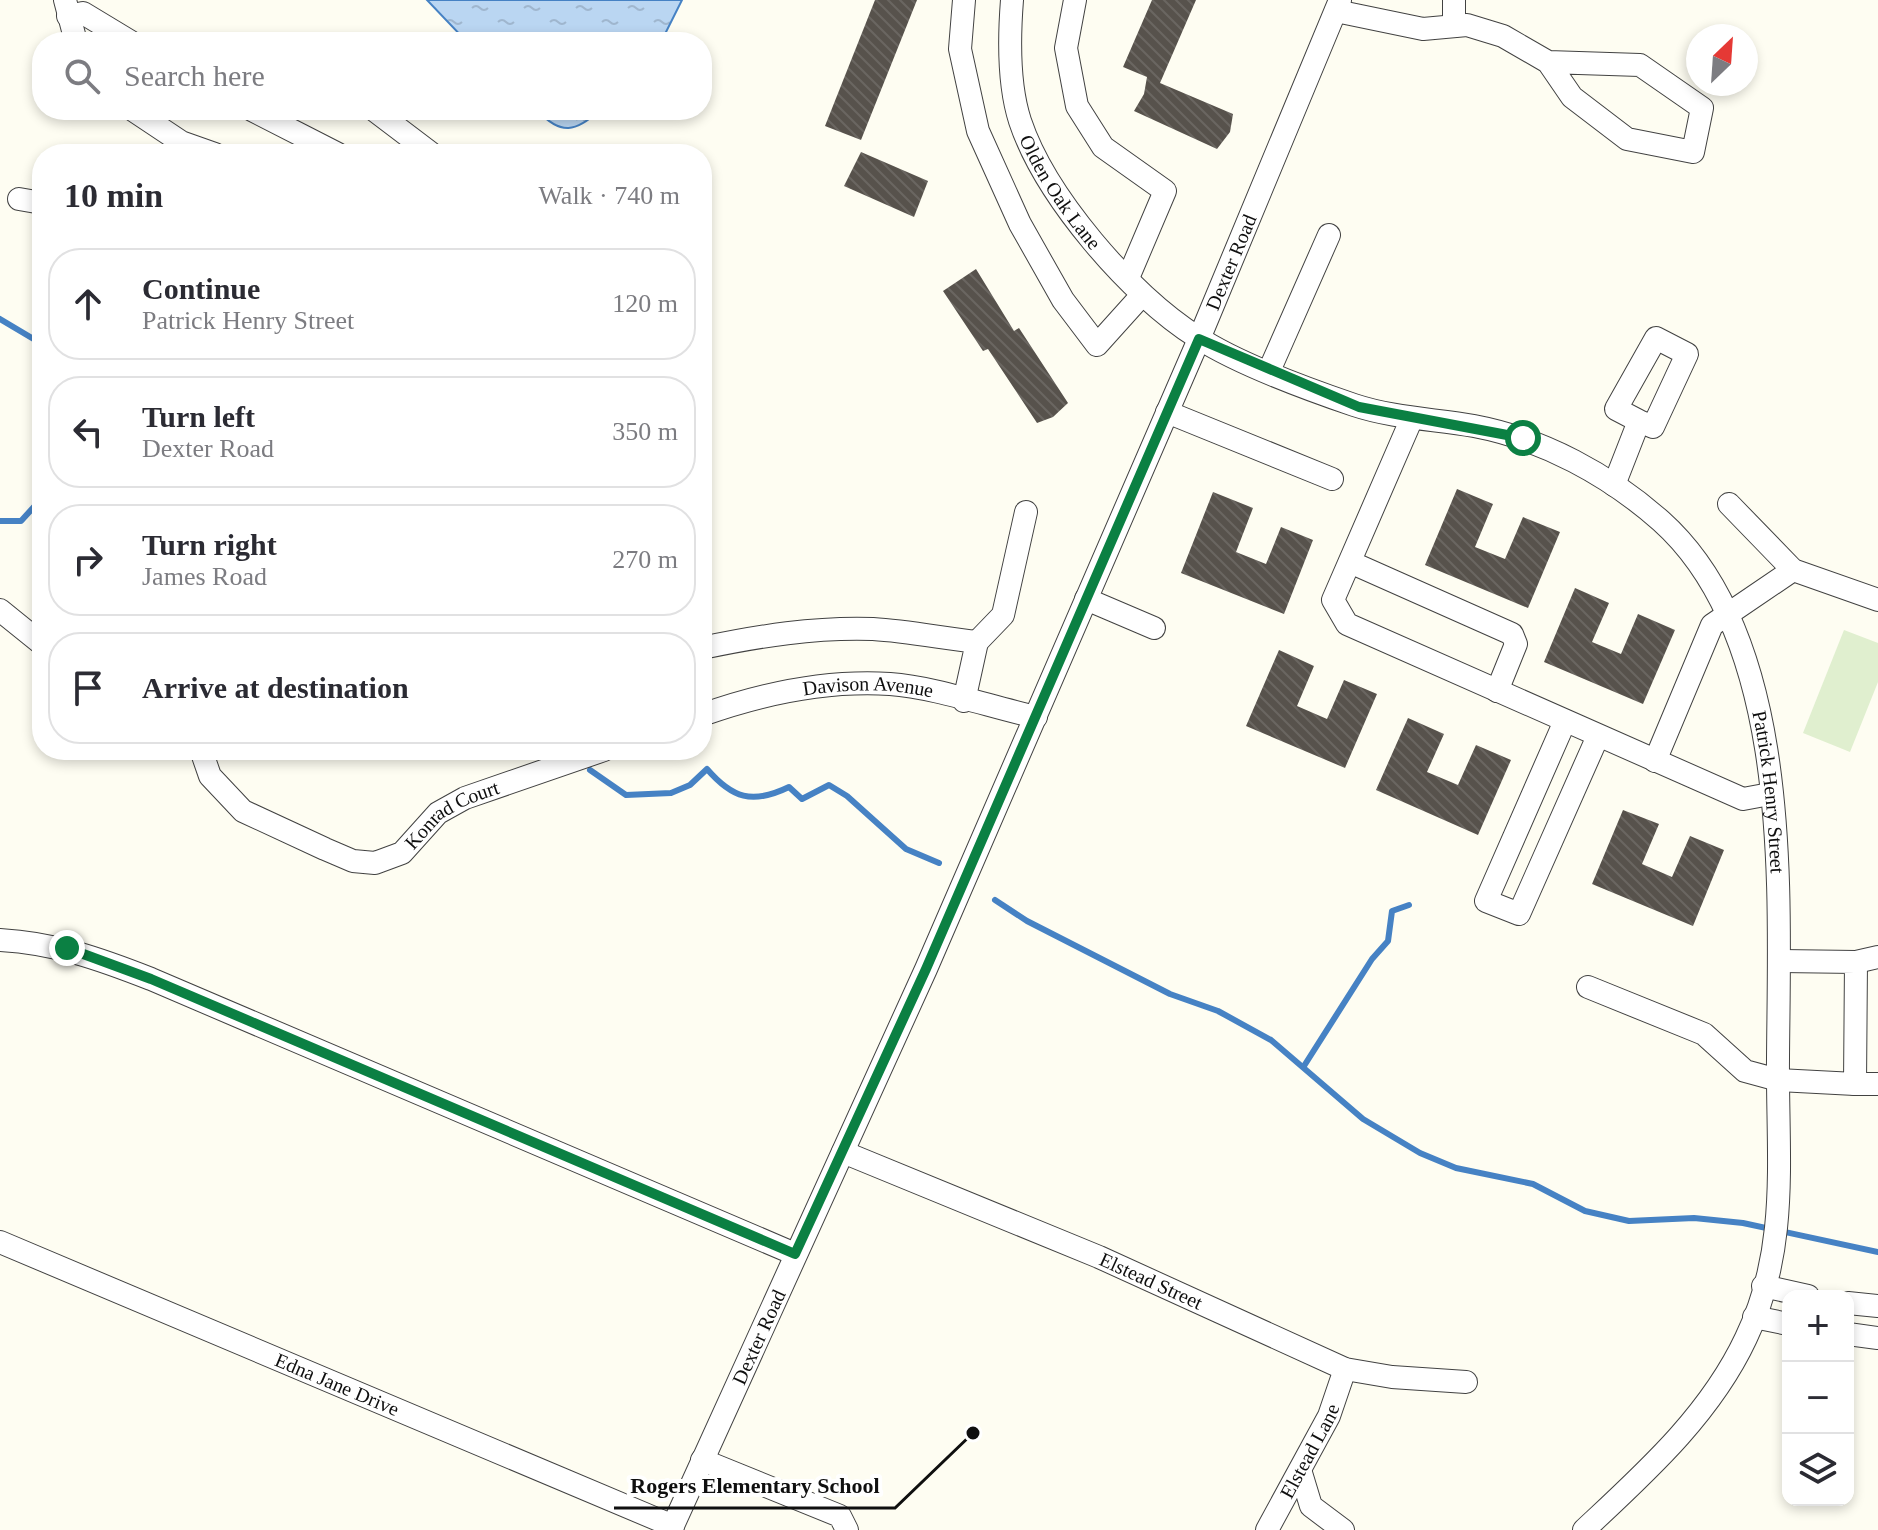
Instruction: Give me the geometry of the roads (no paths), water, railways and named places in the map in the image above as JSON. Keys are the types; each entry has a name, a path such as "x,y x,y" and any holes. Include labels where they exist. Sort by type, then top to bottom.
{"street":[{"path":"964,0 960,49 978,131 1020,224 1063,300 1097,345 1135,286 1165,191 1103,147 1077,106 1066,48 1075,0"},
{"name":"Olden Oak Lane","path":"1012,0 1009,41 1020,119 1063,204 1135,286 1199,339"},
{"path":"1454,0 1454,26"},
{"path":"1338,5 1423,29 1467,25 1503,36 1548,62 1572,97 1627,139 1693,152 1702,108 1640,65 1548,62"},
{"name":"Dexter Road","path":"672,1528 1036,717 1199,339 1338,5"},
{"path":"66,8 73,32"},
{"path":"66,8 83,13 114,32"},
{"path":"148,120 187,144"},
{"path":"272,120 318,144"},
{"path":"387,120 419,144"},
{"path":"178,144 181,142"},
{"path":"19,199 32,201"},
{"path":"1269,371 1329,235"},
{"name":"Patrick Henry Street","path":"1199,339 1359,407 1523,438 1614,485 1667,526 1730,613 1759,710 1770,794 1781,961 1778,1080 1781,1193 1763,1286 1747,1338 1674,1444 1584,1530"},
{"path":"1167,412 1332,479"},
{"path":"1412,418 1333,600 1347,624 1743,799 1770,794"},
{"path":"1614,485 1639,421"},
{"path":"1729,504 1793,570 1878,600"},
{"path":"964,701 977,642 1003,615 1026,512"},
{"path":"1350,562 1512,634 1516,644 1497,691"},
{"path":"1655,761 1712,625 1793,570"},
{"path":"1086,599 1154,628"},
{"path":"0,610 32,636"},
{"path":"712,646 799,631 839,629 875,629 977,642"},
{"name":"Davison Avenue","path":"712,711 740,701 815,687 891,684 1036,717"},
{"path":"1565,721 1486,901 1519,914 1598,736"},
{"name":"Konrad Court","path":"204,760 210,776 243,811 353,861 375,863 402,853 438,813 465,798 575,760"},
{"path":"0,940 42,942 67,948 151,979 795,1254"},
{"path":"1588,987 1704,1034 1745,1071 1778,1080 1867,1084 1867,959 1781,961"},
{"name":"Elstead Street","path":"843,1152 1099,1257 1345,1369 1392,1377 1466,1382"},
{"name":"Edna Jane Drive","path":"0,1242 672,1528"},
{"path":"1763,1286 1782,1290"},
{"path":"1854,1304 1878,1306"},
{"path":"1754,1317 1782,1323"},
{"path":"1854,1335 1878,1338"},
{"name":"Elstead Lane","path":"1267,1530 1301,1473 1329,1416 1345,1369"},
{"path":"702,1460 840,1516 847,1530"},
{"path":"1301,1473 1311,1506 1343,1530"}],"water":[{"path":"427,0 682,0 666,32 457,32"},
{"path":"549,120 587,120 568,128"}],"waterway":[{"path":"0,319 32,338"},
{"path":"0,521 21,521 32,509"},
{"path":"590,770 626,795 671,793 690,785 707,769 725,787 744,796 764,796 789,787 802,799 829,785 847,796 906,849 939,863"},
{"path":"995,900 1027,921 1170,994 1218,1011 1271,1040 1363,1119 1420,1153 1456,1168 1533,1184 1585,1211 1629,1221 1694,1218 1743,1223 1878,1252"},
{"path":"1304,1066 1372,959 1388,941 1392,911 1409,905"}],"place":[{"name":"Rogers Elementary School","path":"973,1433"}]}
